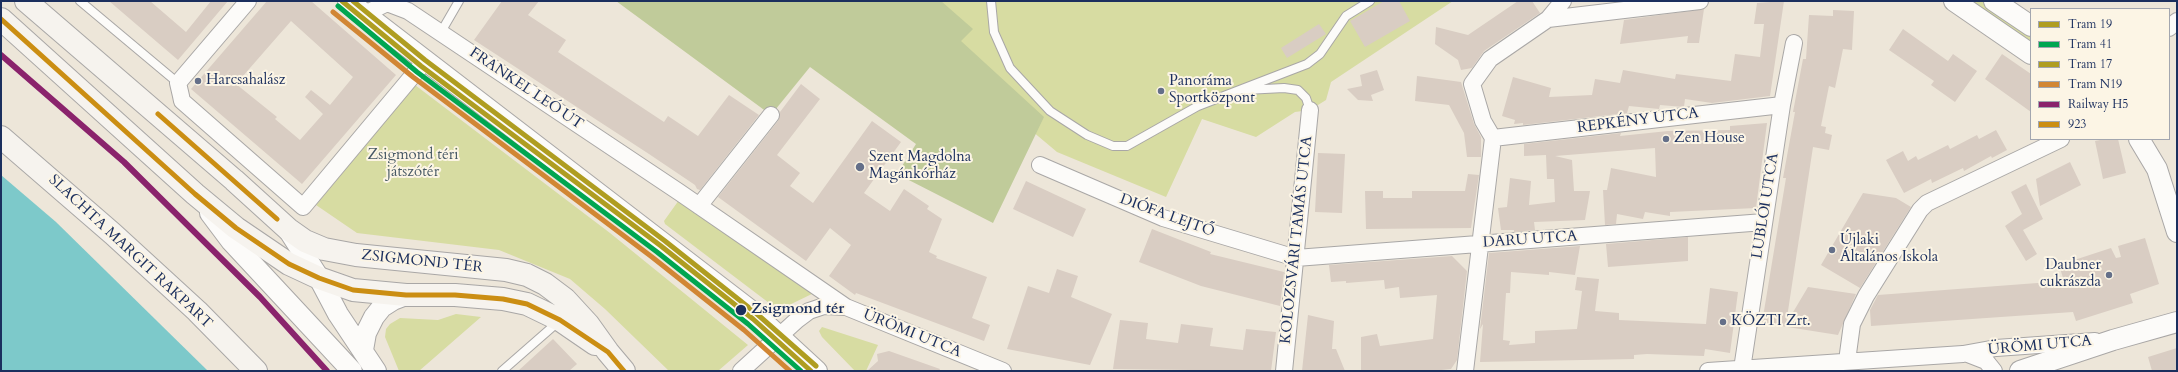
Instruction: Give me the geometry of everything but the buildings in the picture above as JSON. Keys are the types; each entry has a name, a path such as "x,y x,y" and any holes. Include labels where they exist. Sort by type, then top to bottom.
{"main road":[{"name":"ZSIGMOND TÉR","path":"26,1 234,180 288,229 305,241 324,249 341,253 391,260 506,270 527,275 545,284 565,299 588,324 608,352"},
{"name":"ZSIGMOND TÉR","path":"1,19 195,194 263,247 289,264 319,278 353,290 406,296 455,295 503,299 527,304 560,320 608,352"},
{"name":"SLACHTA MARGIT RAKPART","path":"1,137 124,244 197,311 256,371"},
{"path":"608,352 624,371"}],"street":[{"path":"248,1 178,83 182,101 303,207 425,61"},
{"path":"1465,371 1494,138 1483,121 1472,84 1490,59 1548,20 1563,1"},
{"path":"1548,20 1700,1"},
{"path":"1954,1 2030,53"},
{"path":"1994,1 2030,25"},
{"name":"FRANKEL LEÓ ÚT","path":"354,6 369,12 387,3 408,10 699,206"},
{"path":"354,6 613,204 779,335 817,371"},
{"name":"LUBLÓI UTCA","path":"1742,369 1782,105 1794,43"},
{"name":"REPKÉNY UTCA","path":"1494,138 1782,105"},
{"name":"KOLOZSVÁRI TAMÁS UTCA","path":"1284,371 1310,110"},
{"path":"771,115 699,206 846,307"},
{"path":"1847,361 1852,324 1866,296 1920,210 1927,203 2059,140"},
{"path":"2140,140 2158,169"},
{"path":"2155,140 2158,169 2177,232"},
{"name":"DIÓFA LEJTŐ","path":"1040,165 1163,218 1296,258"},
{"path":"195,194 231,241 352,371"},
{"name":"DARU UTCA","path":"1296,258 1764,222"},
{"path":"288,229 319,278 338,314 376,371"},
{"path":"363,350 366,333 374,317 382,307 393,300 406,296"},
{"name":"ÜRÖMI UTCA","path":"779,335 809,311 824,306 846,307 1003,371"},
{"path":"2020,371 2113,340 2177,322"},
{"path":"741,371 779,335"},
{"name":"ÜRÖMI UTCA","path":"1708,371 1796,368 1847,361 1968,354 1996,348 2113,340"},
{"name":"ÜRÖMI UTCA","path":"1968,354 1986,361 1994,371"}],"lane":[{"path":"80,1 178,83"},
{"path":"441,32 460,1"},
{"path":"991,1 994,32 1010,68 1050,111 1087,135 1113,146 1127,146 1198,106 1236,90 1307,64 1320,54 1346,16 1370,1"},
{"path":"1236,90 1284,88 1298,90 1306,98 1310,110"},
{"path":"502,371 560,320"}],"green space":[{"path":"616,1 941,1 973,29 961,41 1044,117 993,223 897,174 916,144 810,67 771,115"},
{"name":"Panoráma Sportközpont","path":"925,1 1453,1 1331,82 1326,100 1310,110 1295,112 1256,137 1202,119 1166,197 1057,152 1007,110"},
{"path":"1968,1 1987,1 2030,31 2030,43"},
{"name":"Zsigmond téri játszótér","path":"415,85 610,233 748,345 718,371 669,371 605,309 570,279 499,250 357,233 316,205"},
{"path":"679,200 816,292 785,307 773,306 665,224 664,221"},
{"path":"456,314 481,317 419,371 399,371 385,337 386,329 390,324 400,318 438,320"},
{"path":"822,327 878,345 866,371 855,371 822,337 819,331"}],"water":[{"path":"1,175 56,222 208,371 1,371"}],"tram line":[{"name":"19","path":"342,1 421,66 661,246 753,319 811,371"},
{"name":"17","path":"353,1 425,60 665,241 757,314 816,366"},
{"name":"41","path":"338,6 417,72 657,252 748,324 801,371"},
{"name":"N19","path":"333,12 413,77 652,257 744,330 790,371"}],"rail line":[{"name":"H5","path":"1,55 124,162 260,297 327,371"}],"transit line":[{"name":"923","path":"1,19 195,194 236,228 289,264 319,278 353,290 406,295 455,295 503,299 527,304 560,320 608,352 624,371"},
{"name":"923","path":"158,114 277,219"}],"place":[{"name":"Harcsahalász","path":"198,81"},
{"name":"Panoráma Sportközpont","path":"1161,91"},
{"name":"Zen House","path":"1666,139"},
{"name":"Szent Magdolna Magánkórház","path":"860,167"},
{"name":"Újlaki Általános Iskola","path":"1832,250"},
{"name":"Daubner cukrászda","path":"2109,275"},
{"name":"Zsigmond tér","path":"741,310"},
{"name":"KÖZTI Zrt.","path":"1723,322"}]}
